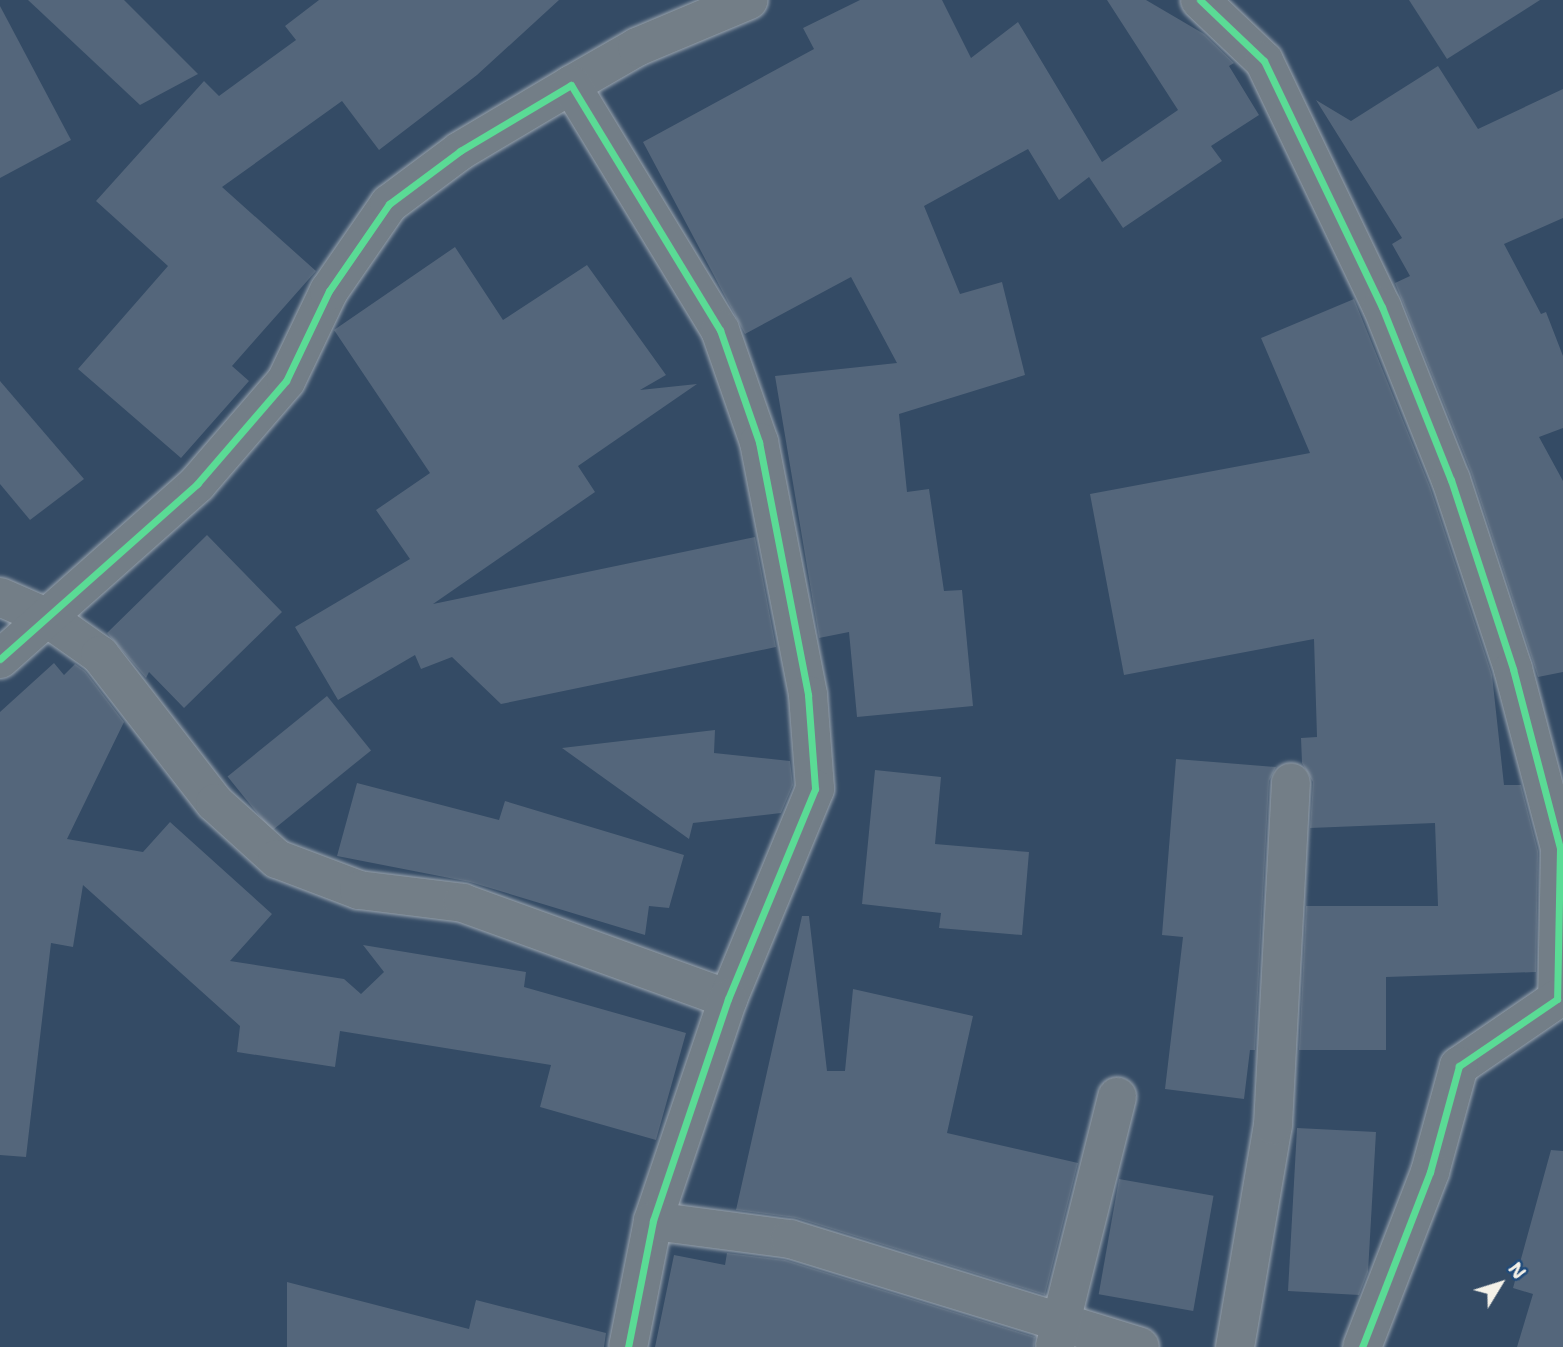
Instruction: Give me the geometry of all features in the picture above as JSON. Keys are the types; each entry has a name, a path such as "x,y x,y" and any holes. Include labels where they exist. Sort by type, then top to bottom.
{"street":[{"path":"0,659 197,484 286,381 329,291 389,204 460,151 637,47 749,0"},
{"path":"1200,0 1264,61 1381,307 1451,480 1501,631 1560,848 1557,999 1459,1066 1430,1172 1362,1347"},
{"path":"571,85 720,330 759,442 808,695 815,789 728,999 653,1221 628,1347"},
{"path":"0,597 46,617 100,655 215,803 277,859 359,890 416,902 463,903 728,999"},
{"path":"1235,1347 1273,1125 1291,782"},
{"path":"1059,1335 1117,1097"},
{"path":"653,1221 790,1239 1059,1335 1140,1347"}],"building":[{"path":"28,0 124,0 198,74 140,105"},
{"path":"319,0 559,0 477,75 379,150 342,101 222,187 316,271 232,366 249,381 181,458 78,369 168,266 96,201 204,81 219,96 296,40 285,26"},
{"path":"860,0 942,0 971,58 1018,22 1102,162 1178,110 1107,0 1146,0 1204,34 1234,63 1229,66 1259,115 1211,146 1222,161 1123,228 1089,177 1059,200 1028,149 924,206 960,294 1002,282 1025,375 899,414 907,492 929,489 944,591 962,590 973,706 857,717 849,632 819,638 775,376 897,363 851,277 745,334 643,142 814,49 803,28"},
{"path":"1409,0 1540,0 1447,59"},
{"path":"0,6 71,140 0,178"},
{"path":"1438,66 1478,129 1563,89 1563,218 1504,244 1541,314 1546,312 1563,356 1563,428 1539,437 1563,481 1563,672 1538,677 1471,472 1395,283 1410,276 1392,244 1402,238 1316,100 1351,121"},
{"path":"455,247 503,320 587,265 666,375 640,390 697,384 578,466 595,492 433,604 755,537 776,647 501,704 452,657 421,669 415,655 338,700 295,627 410,559 376,510 430,473 334,330"},
{"path":"1354,299 1430,487 1492,675 1504,785 1521,785 1538,851 1536,972 1386,977 1386,1050 1299,1050 1306,906 1438,906 1435,823 1310,828 1313,782 1302,763 1301,738 1317,737 1314,639 1124,675 1090,494 1310,453 1261,338"},
{"path":"0,381 84,479 30,520 0,484"},
{"path":"207,535 282,612 184,708 149,672 146,678 107,633"},
{"path":"54,663 64,675 75,664 85,671 124,722 67,839 143,852 170,822 272,914 230,961 344,979 361,994 384,972 363,945 526,972 524,987 686,1033 656,1140 540,1107 551,1065 340,1031 335,1067 237,1052 240,1026 83,885 73,947 51,943 26,1157 0,1155 0,712"},
{"path":"327,696 371,750 272,831 228,777"},
{"path":"715,730 714,753 790,761 793,785 781,813 693,823 689,839 562,748"},
{"path":"1176,759 1276,767 1269,781 1255,1050 1250,1050 1244,1099 1165,1089 1183,937 1162,935"},
{"path":"875,770 941,777 935,844 1029,852 1022,935 939,928 941,913 862,904"},
{"path":"357,783 499,820 505,801 684,855 669,908 649,906 645,935 470,882 337,856"},
{"path":"802,916 809,916 827,1071 845,1071 853,989 973,1016 947,1133 1078,1163 1045,1295 796,1218 736,1210"},
{"path":"1297,1128 1376,1132 1368,1272 1359,1295 1288,1291"},
{"path":"1551,1150 1563,1151 1563,1347 1517,1347 1533,1294 1513,1288"},
{"path":"1119,1179 1214,1196 1193,1311 1099,1294"},
{"path":"727,1253 785,1260 1035,1337 1034,1347 655,1347 674,1255 725,1265"},
{"path":"287,1282 469,1329 476,1300 606,1333 604,1347 287,1347"}],"cycle path":[{"path":"1200,0 1264,61 1382,307 1451,480 1513,669 1560,848 1557,999 1459,1066 1430,1172 1362,1347"},
{"path":"0,659 197,484 286,381 329,291 389,204 460,151 571,85 720,330 759,442 808,695 815,789 728,999 653,1221 628,1347"}]}
